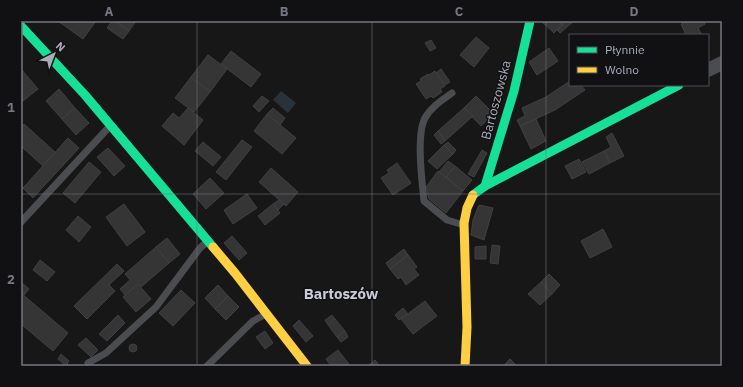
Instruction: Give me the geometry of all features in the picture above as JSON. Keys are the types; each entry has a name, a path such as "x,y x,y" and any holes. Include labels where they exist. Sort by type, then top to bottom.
{"street":[{"name":"Bartoszowska","path":"485,186 514,91 530,21"},
{"path":"21,26 60,68 235,273 307,366"},
{"path":"709,70 722,63"},
{"path":"465,366 467,319 463,234 470,199 477,191 485,186 677,86"}],"lane":[{"path":"452,93 437,104 425,118 421,130 424,201 447,220 464,225"},
{"path":"21,222 110,126"},
{"path":"88,363 106,353 156,307 200,248 208,241"},
{"path":"206,366 253,321 266,314"}],"shaded area":[{"path":"281,91 296,103 288,113 273,100"}],"building":[{"path":"58,21 96,21 83,39"},
{"path":"112,21 115,21 129,31 123,39 107,28"},
{"path":"115,21 136,21 129,31"},
{"path":"541,21 558,21 562,25 554,33"},
{"path":"563,21 574,21 560,33 557,30 563,25 561,23"},
{"path":"685,21 704,21 705,24 698,28 701,34 686,34 681,24"},
{"path":"476,37 489,48 474,67 460,55"},
{"path":"431,40 436,48 430,51 425,43"},
{"path":"549,48 558,61 537,75 529,62"},
{"path":"231,51 261,74 251,87 221,64"},
{"path":"208,55 227,69 210,92 191,77"},
{"path":"21,69 38,89 23,101 21,99"},
{"path":"441,69 450,82 445,85 436,73"},
{"path":"435,71 445,86 440,89 442,92 433,98 431,96 426,99 416,84 421,81 420,79"},
{"path":"191,77 210,92 194,112 175,98"},
{"path":"569,82 569,86 582,86 585,90 555,110 520,126 517,120 525,116 522,108 546,97"},
{"path":"59,89 75,108 62,119 46,101"},
{"path":"262,96 269,101 259,112 253,106"},
{"path":"476,96 494,114 481,126 464,108"},
{"path":"75,108 89,123 76,135 62,119"},
{"path":"188,108 203,120 184,145 162,126 173,113 179,118"},
{"path":"273,108 285,118 280,125 267,114"},
{"path":"464,108 473,116 445,141 438,131"},
{"path":"267,114 296,138 282,154 254,131"},
{"path":"536,119 546,141 531,149 520,126"},
{"path":"24,124 55,152 43,166 21,146 21,127"},
{"path":"438,131 445,141 441,144 434,135"},
{"path":"612,133 624,156 610,163 604,151 611,147 606,137"},
{"path":"68,138 79,148 33,198 23,188"},
{"path":"242,140 252,147 226,180 216,172"},
{"path":"203,142 221,157 213,166 195,151"},
{"path":"448,142 456,150 453,154 444,145"},
{"path":"444,145 453,154 437,169 428,161"},
{"path":"108,148 125,166 114,176 97,157"},
{"path":"482,150 487,153 474,177 468,174"},
{"path":"604,151 610,163 589,174 582,162"},
{"path":"579,159 586,172 572,179 565,166"},
{"path":"448,161 455,166 446,177 439,172"},
{"path":"89,162 101,172 75,203 63,193"},
{"path":"397,163 411,183 393,195 381,178 389,173 387,170"},
{"path":"455,166 472,180 463,191 446,177"},
{"path":"271,168 298,192 286,206 259,182"},
{"path":"438,171 463,191 446,213 429,199 426,187"},
{"path":"210,178 224,193 206,209 193,194"},
{"path":"247,194 257,208 233,224 224,210"},
{"path":"279,200 284,204 278,210 273,204"},
{"path":"124,204 145,232 127,246 106,217"},
{"path":"273,204 280,213 265,225 258,216"},
{"path":"479,205 493,208 484,240 471,235 473,220"},
{"path":"78,216 91,227 79,242 66,230"},
{"path":"603,229 612,247 590,258 581,241"},
{"path":"232,236 247,253 239,260 224,243"},
{"path":"167,238 180,254 169,263 156,247"},
{"path":"492,245 500,246 498,264 490,263"},
{"path":"486,246 486,259 475,259 475,247"},
{"path":"156,247 169,263 141,287 138,284 125,295 120,289 130,280 125,274"},
{"path":"404,249 408,255 390,269 386,263"},
{"path":"408,255 417,267 414,269 419,275 406,285 401,277 398,279 390,269"},
{"path":"40,260 55,272 47,281 33,270"},
{"path":"117,264 124,271 109,285 115,291 87,319 74,306"},
{"path":"549,274 560,285 552,294 541,282"},
{"path":"541,282 552,294 540,305 528,294"},
{"path":"22,283 29,289 24,295 21,293"},
{"path":"138,284 151,299 136,312 123,297"},
{"path":"218,285 228,296 215,309 205,298"},
{"path":"181,290 195,303 173,326 159,313"},
{"path":"21,293 68,333 53,351 21,324"},
{"path":"228,296 239,307 226,320 215,309"},
{"path":"425,301 437,316 413,334 401,319"},
{"path":"403,308 408,314 399,320 395,315"},
{"path":"118,315 125,323 107,341 99,334"},
{"path":"332,315 335,319 328,325 325,320"},
{"path":"335,319 345,331 337,337 328,325"},
{"path":"299,320 313,336 306,342 293,326"},
{"path":"265,331 273,343 265,349 256,337"},
{"path":"345,331 348,337 341,342 337,337"},
{"path":"86,338 98,350 91,357 78,345"},
{"path":"131,344 135,344 137,348 135,352 131,352 129,350 129,346"},
{"path":"338,350 349,364 345,366 331,366 326,359"},
{"path":"61,354 69,361 66,366 58,359"},
{"path":"510,359 517,366 503,366"},
{"path":"375,360 380,366 369,365"}],"traffic: fast":[{"path":"485,186 514,91 530,21"},
{"path":"21,26 85,95 213,247"},
{"path":"473,195 485,186 677,86"}],"traffic: slow":[{"path":"465,366 467,327 464,223 467,208 473,195"},
{"path":"213,247 307,366"}],"district":[{"name":"Bartoszów","path":"341,293"}]}
